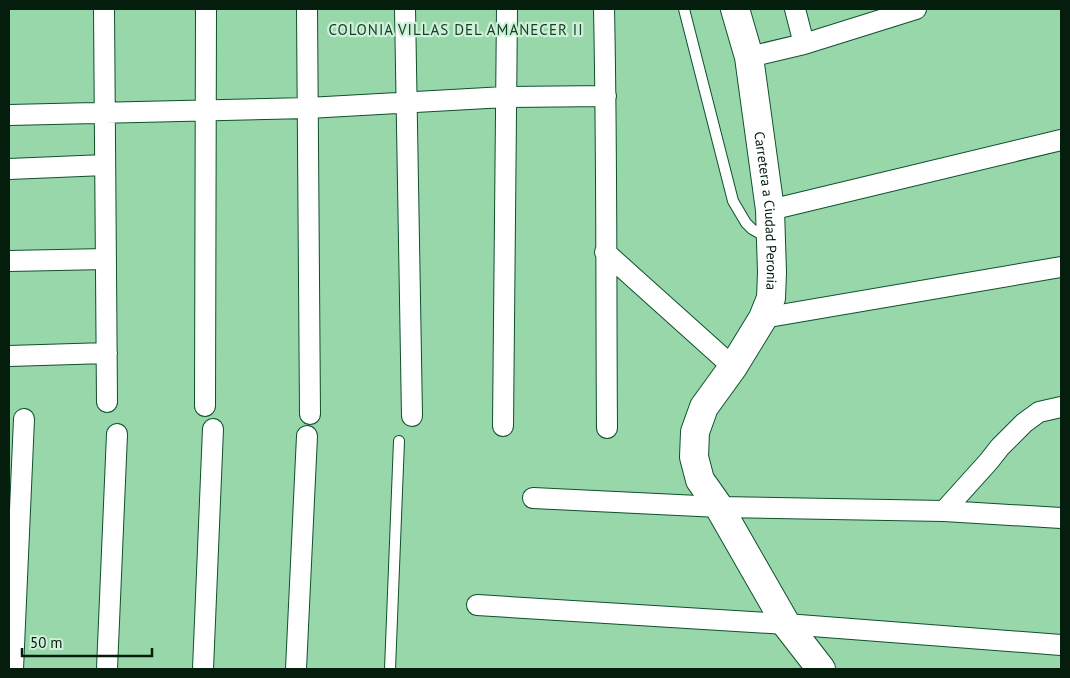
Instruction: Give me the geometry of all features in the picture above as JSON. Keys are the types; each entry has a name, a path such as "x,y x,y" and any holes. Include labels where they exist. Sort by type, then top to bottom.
{"main road":[{"name":"Carretera a Ciudad Peronia","path":"735,9 749,57 770,210 772,272 770,298 763,318 733,368 704,407 695,432 694,457 700,480 718,507 786,624 821,669"}],"street":[{"path":"104,9 107,402"},
{"path":"205,406 206,9"},
{"path":"307,9 310,414"},
{"path":"405,9 412,416"},
{"path":"503,426 507,9"},
{"path":"604,9 607,428"},
{"path":"795,9 804,44"},
{"path":"749,57 804,44 891,13 916,9"},
{"path":"9,115 308,108 505,97 606,96"},
{"path":"770,210 1061,140"},
{"path":"9,169 106,165"},
{"path":"605,252 733,368"},
{"path":"9,261 106,259"},
{"path":"763,318 1061,267"},
{"path":"9,356 107,353"},
{"path":"944,511 1024,423 1039,412 1061,408"},
{"path":"13,669 24,419"},
{"path":"203,669 213,429"},
{"path":"107,669 117,434"},
{"path":"296,669 307,436"},
{"path":"533,498 718,507 944,511 1061,518"},
{"path":"477,606 786,624 1061,645"}],"lane":[{"path":"684,9 733,201 746,223 752,229 771,240"},
{"path":"390,669 400,440"}],"district":[{"name":"COLONIA VILLAS DEL AMANECER II","path":"456,30"}]}
